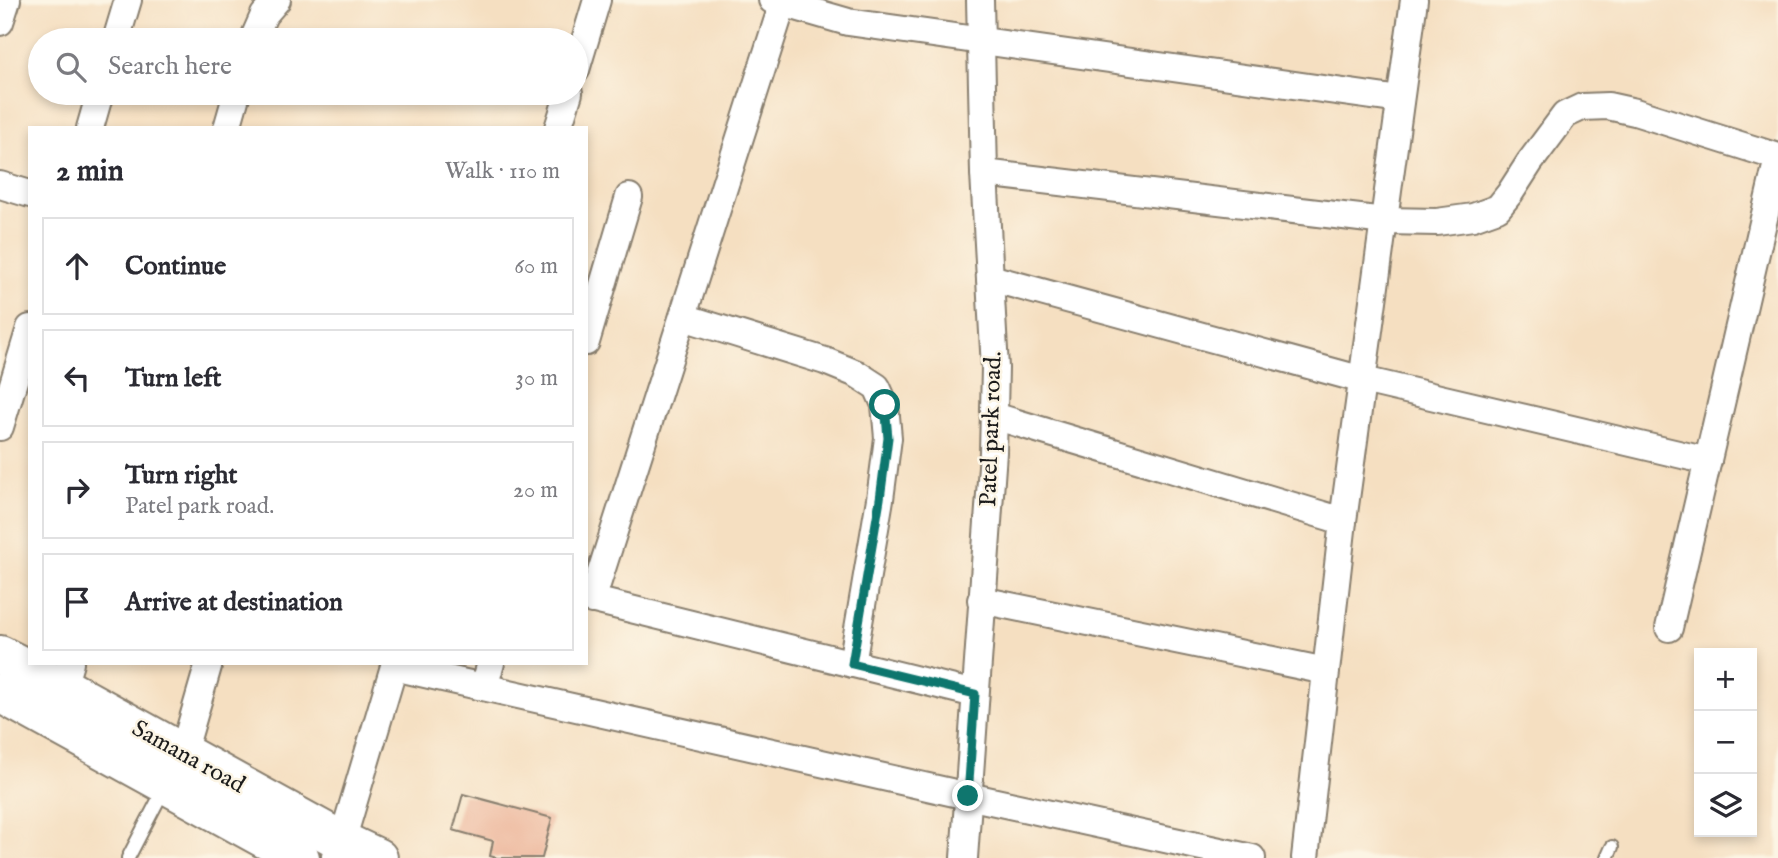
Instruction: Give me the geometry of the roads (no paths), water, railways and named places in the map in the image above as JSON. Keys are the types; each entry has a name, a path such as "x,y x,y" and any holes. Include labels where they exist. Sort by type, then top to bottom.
{"main road":[{"name":"Samana road","path":"0,655 28,663"},
{"name":"Samana road","path":"33,665 66,675 175,769 300,858"},
{"name":"Samana road","path":"0,693 175,769 338,849 377,858"}],"street":[{"path":"0,22 7,0"},
{"path":"120,28 128,0"},
{"path":"258,28 264,15 277,0"},
{"path":"588,30 597,0"},
{"name":"Patel park road.","path":"964,858 995,368 984,173 980,0"},
{"path":"1305,858 1343,521 1414,0"},
{"path":"975,694 589,599 683,317 778,2 848,22 1400,100"},
{"path":"91,126 97,105"},
{"path":"228,126 234,105"},
{"path":"559,126 565,105"},
{"path":"984,173 1385,222 1437,222 1473,217 1498,208 1565,115 1582,107 1608,106 1635,112 1778,158 1669,628"},
{"path":"0,185 28,193"},
{"path":"588,335 629,198"},
{"path":"990,278 1363,380 1708,461"},
{"path":"683,317 825,361 857,374 877,387 885,405 888,438 852,664"},
{"path":"0,427 28,335"},
{"path":"994,416 1343,521"},
{"path":"981,600 1326,671"},
{"path":"175,769 208,665"},
{"path":"338,849 395,665 487,675 968,796 1252,858"}],"lane":[{"path":"128,858 175,769"}]}
